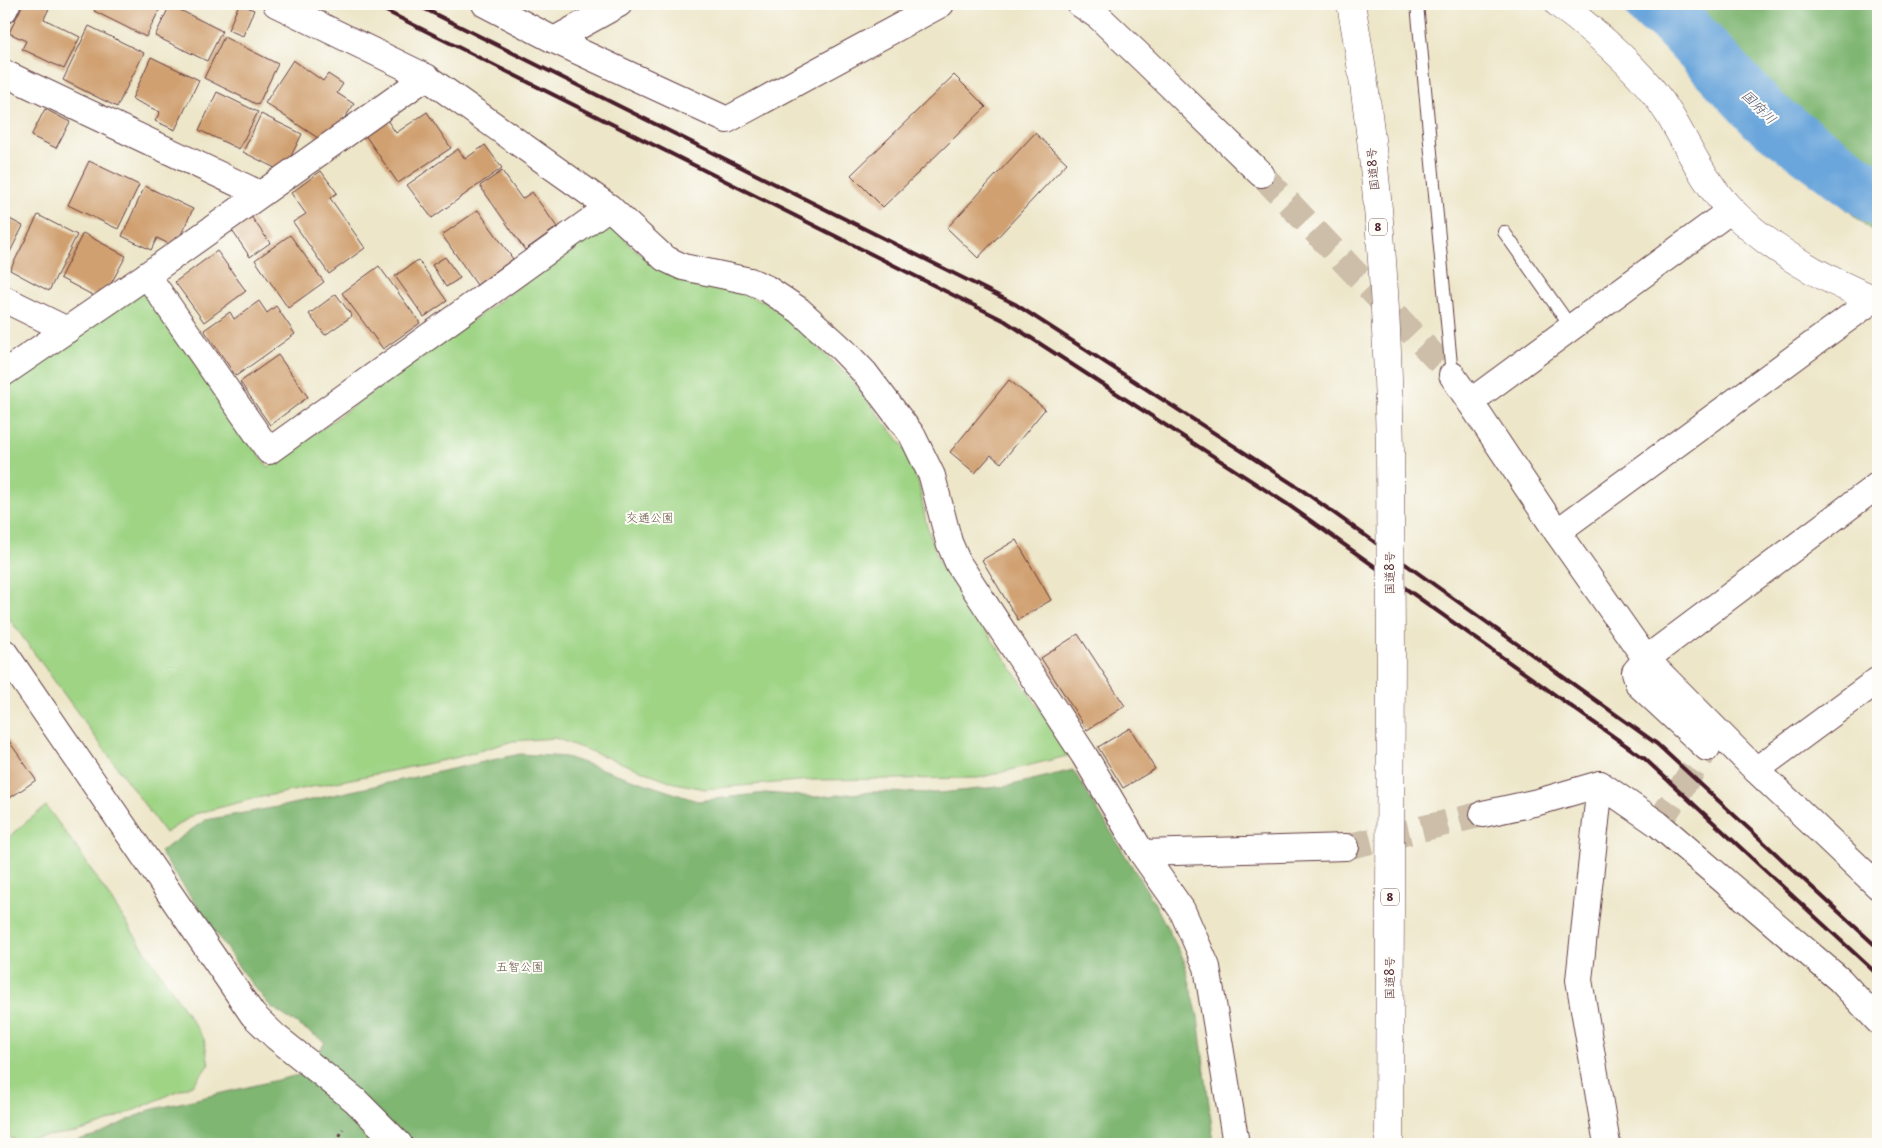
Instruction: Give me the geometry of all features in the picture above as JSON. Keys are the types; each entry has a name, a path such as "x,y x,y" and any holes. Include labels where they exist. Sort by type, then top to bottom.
{"main road":[{"name":"国道8号","path":"1352,4 1364,72 1387,319 1391,650 1389,1144"},
{"path":"1559,4 1641,77 1668,112 1708,184 1731,210 1763,237 1869,305"}],"street":[{"path":"4,10 7,4"},
{"path":"276,4 426,77 609,207 664,258 682,267 750,282 782,298 826,334 865,373 912,435 924,457 932,476 949,542 958,563 1084,755 1142,852 1182,910 1206,967 1236,1144"},
{"path":"485,4 554,40 726,120 941,4"},
{"path":"554,40 619,4"},
{"path":"1080,4 1099,17 1261,174"},
{"path":"4,73 260,194"},
{"path":"4,373 147,275 426,77"},
{"path":"147,275 269,451 609,207"},
{"path":"1470,402 1731,210"},
{"path":"4,299 67,330"},
{"path":"1557,532 1869,305"},
{"path":"1452,375 1557,532 1646,660 1756,770 1876,881"},
{"path":"1707,748 1639,685 1635,672 1646,660 1878,485"},
{"path":"4,652 252,1015 276,1037 355,1100 399,1144"},
{"path":"1756,770 1878,680"},
{"path":"1483,814 1538,802 1600,784"},
{"path":"1600,784 1658,824 1840,980 1878,1021"},
{"path":"1600,784 1579,980 1607,1144"},
{"path":"1142,852 1346,847"}],"lane":[{"path":"1417,4 1452,375"},
{"path":"1504,232 1571,327"}],"green space":[{"path":"1631,4 1878,4 1878,236 1825,191 1732,92 1669,42"},
{"name":"交通公園","path":"611,221 631,246 656,266 685,282 737,292 764,301 788,320 849,377 904,447 919,485 926,523 939,562 1071,755 978,778 811,780 705,789 675,783 555,738 513,741 455,758 252,799 195,814 165,833 8,617 4,604 4,384 144,286 268,467"},
{"name":"五智公園","path":"520,754 566,757 697,801 766,793 816,797 872,792 940,793 1008,786 1073,770 1155,904 1184,960 1198,1017 1214,1144 63,1144 96,1135 150,1110 307,1073 325,1042 271,1007 246,977 160,852 205,820 283,806"},
{"path":"46,806 76,847 204,1039 209,1064 194,1084 100,1125 76,1132 16,1140 4,1136 4,845 13,833"}],"building":[{"path":"23,4 51,4 44,19 80,37 64,69 22,49 26,41 9,33"},
{"path":"98,4 162,4 146,37 94,11"},
{"path":"239,4 254,10 243,36 228,30"},
{"path":"170,5 222,31 207,61 155,36"},
{"path":"89,26 144,53 117,107 63,80"},
{"path":"224,37 278,64 258,105 204,78"},
{"path":"151,57 199,80 175,130 155,121 160,112 132,99"},
{"path":"293,60 323,81 328,74 343,84 337,93 354,104 327,144 265,103"},
{"path":"954,75 986,107 883,207 851,175"},
{"path":"217,92 258,112 239,149 199,130"},
{"path":"45,109 70,122 56,148 31,136"},
{"path":"427,112 451,148 398,183 365,135 387,120 396,133"},
{"path":"261,114 302,134 283,172 243,152"},
{"path":"1035,133 1067,163 978,258 947,228"},
{"path":"485,145 502,168 432,218 407,185 458,149 465,159"},
{"path":"89,161 139,185 118,229 68,205"},
{"path":"321,171 337,193 330,198 365,248 329,274 293,222 306,214 291,193"},
{"path":"502,171 522,199 532,192 557,227 525,250 480,186"},
{"path":"145,186 193,209 175,247 157,238 151,250 122,236"},
{"path":"4,190 9,193 4,204"},
{"path":"478,210 513,259 477,285 442,235"},
{"path":"38,215 77,235 49,291 10,270"},
{"path":"250,215 270,243 250,257 231,229"},
{"path":"4,216 23,226 4,264"},
{"path":"83,233 126,256 102,300 60,278"},
{"path":"290,235 324,282 288,308 255,260"},
{"path":"217,251 246,291 204,322 175,282"},
{"path":"445,257 460,278 446,287 432,265"},
{"path":"418,260 447,301 424,317 395,276"},
{"path":"379,266 420,323 383,349 342,293"},
{"path":"336,294 352,316 325,335 309,314"},
{"path":"259,301 267,313 276,306 295,334 236,376 204,330 230,312 234,319"},
{"path":"278,355 308,397 270,425 240,382"},
{"path":"1009,380 1045,409 1001,463 991,455 975,473 950,452"},
{"path":"1016,540 1051,600 1018,620 982,560"},
{"path":"1078,634 1125,706 1087,730 1041,658"},
{"path":"1130,728 1155,769 1123,788 1098,747"},
{"path":"4,734 36,780 4,802"}],"waterway":[{"name":"国府川","path":"1653,4 1671,16 1766,117 1877,197"}],"tunnel":[{"path":"1261,174 1452,375"},
{"path":"1658,824 1707,748"},
{"path":"1346,847 1483,814"}],"railway":[{"path":"372,4 1005,321 1287,504 1645,759 1878,975"},
{"path":"415,4 1015,304 1299,488 1657,744 1878,948"}]}
